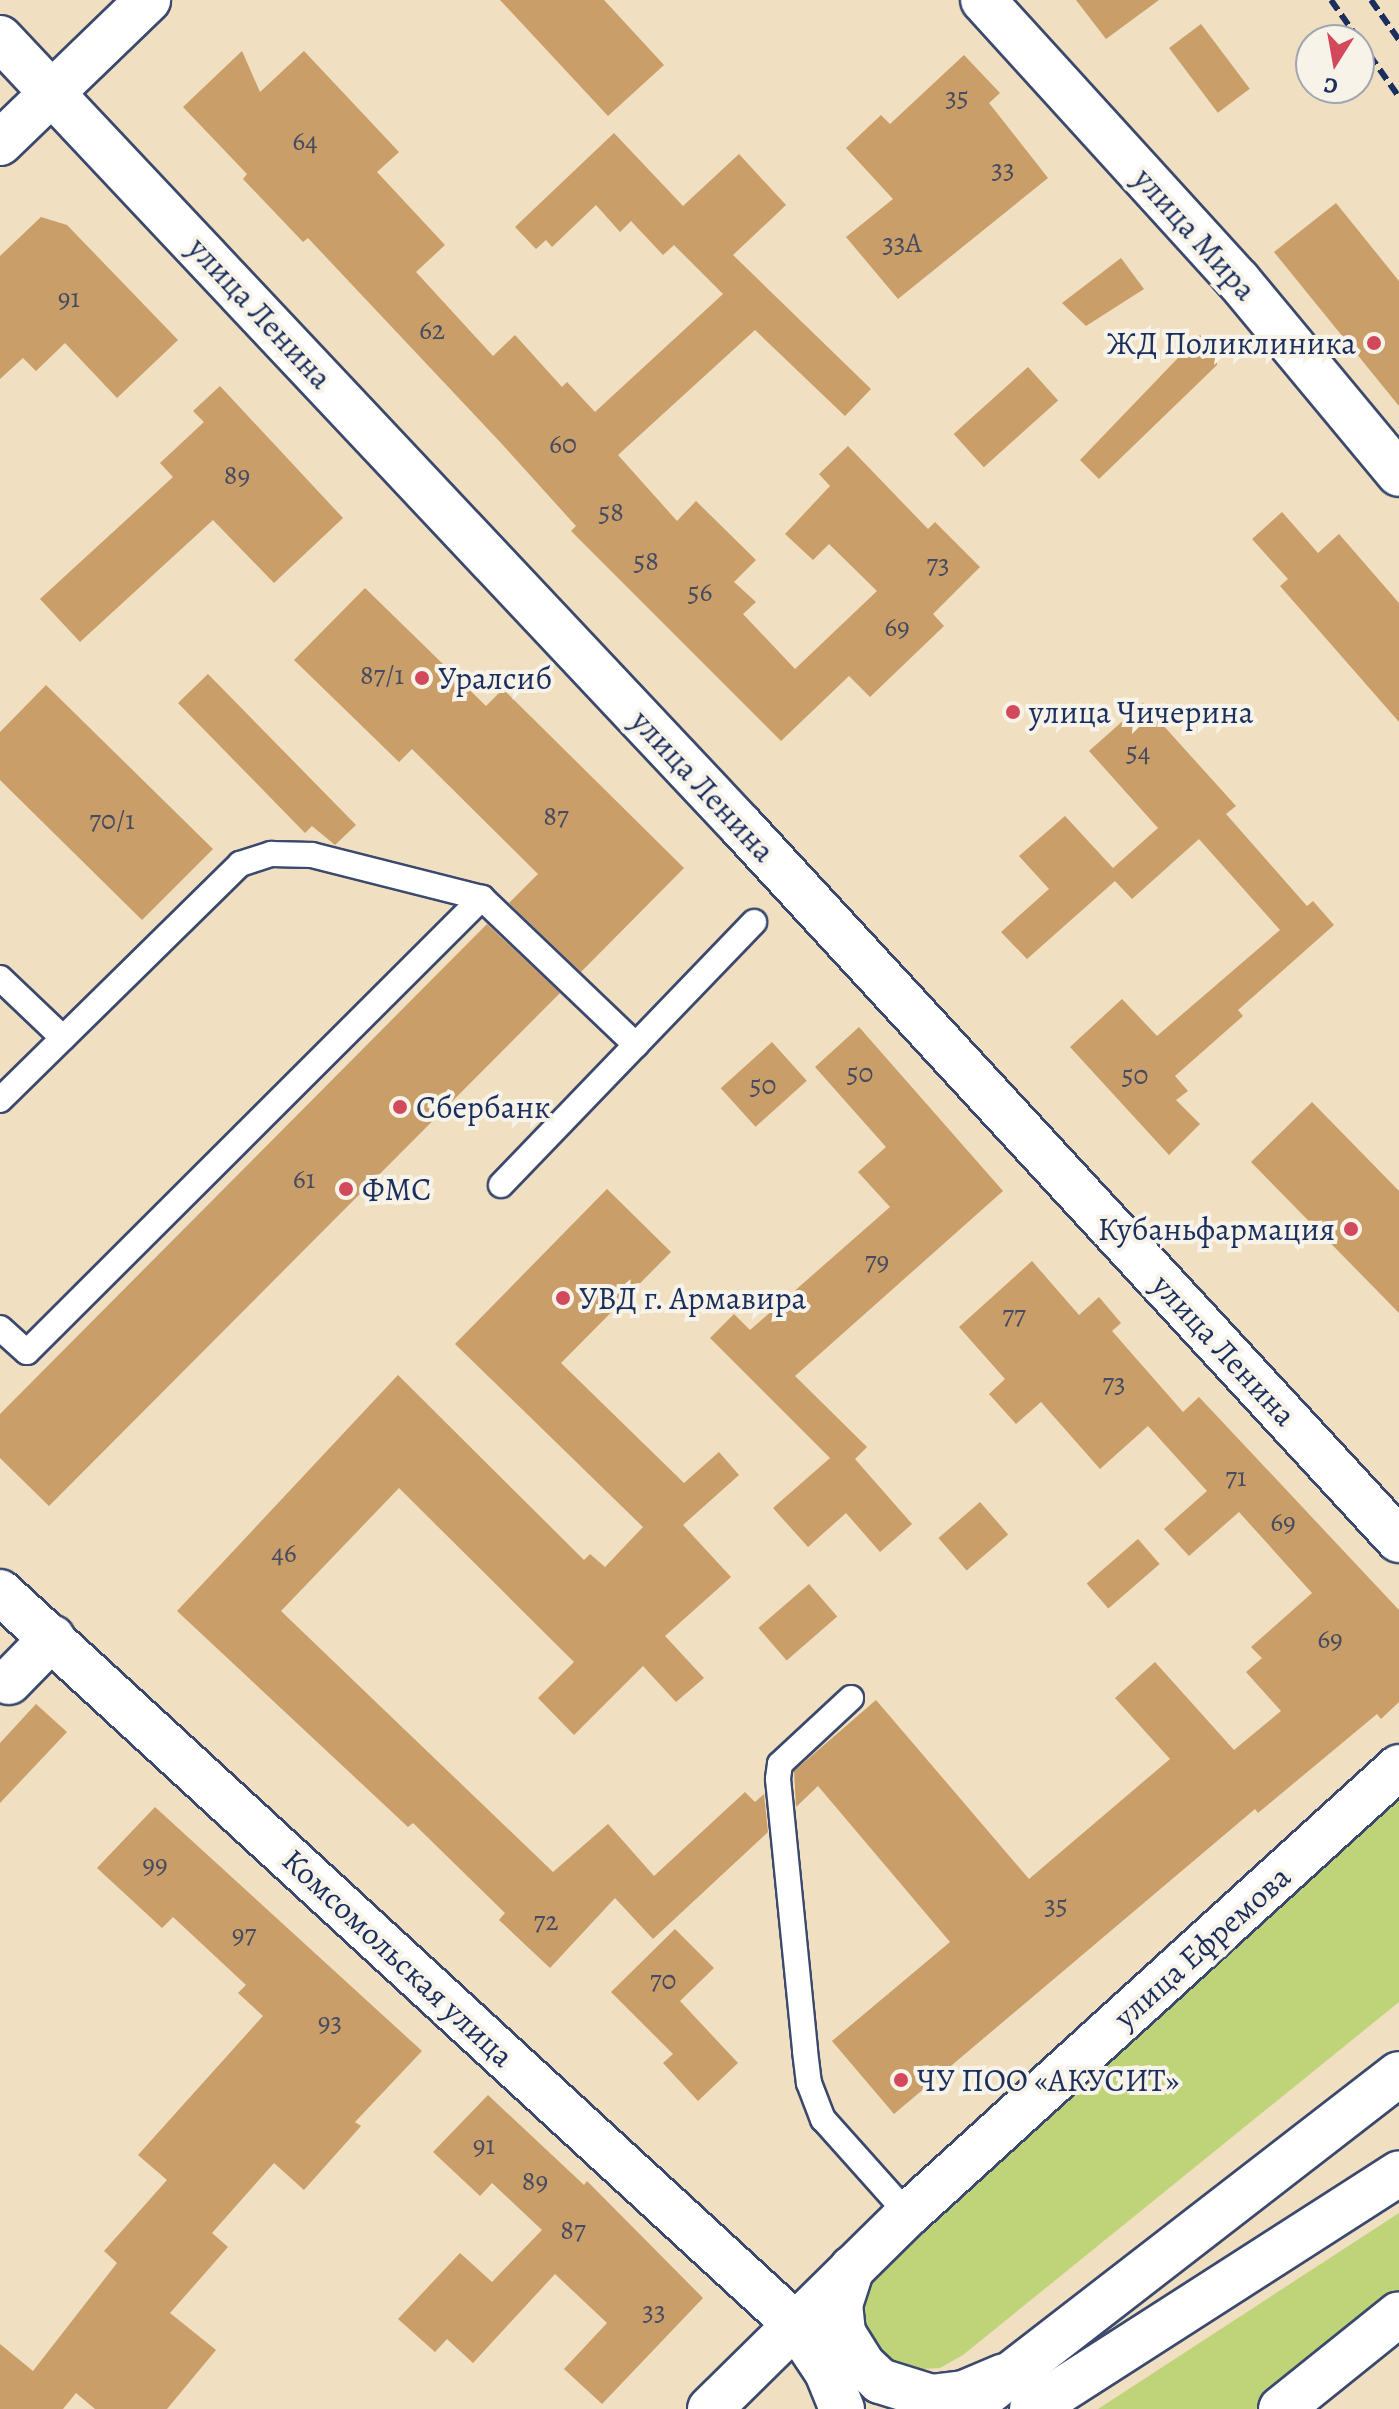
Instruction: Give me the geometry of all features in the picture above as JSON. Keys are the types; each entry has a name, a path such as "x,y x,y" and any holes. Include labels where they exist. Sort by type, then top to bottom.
{"street":[{"path":"0,143 148,0"},
{"name":"улица Мира","path":"983,0 1238,280 1399,474"},
{"name":"улица Ленина","path":"0,38 1399,1540"},
{"name":"Комсомольская улица","path":"0,1592 795,2324"},
{"path":"9,1682 52,1638"},
{"name":"улица Ефремова","path":"710,2409 908,2214 1399,1767"},
{"path":"966,2409 1016,2366 1399,2074"},
{"path":"1044,2401 1399,2173"},
{"path":"852,2268 840,2304 843,2333 862,2364 880,2381"},
{"path":"1281,2409 1399,2314"},
{"path":"795,2324 880,2381 931,2397 964,2393 1016,2366"},
{"path":"795,2324 827,2372 842,2409"}],"lane":[{"path":"0,1100 240,864 271,854 312,855 482,898 636,1045"},
{"path":"0,1328 27,1352 482,898"},
{"path":"501,1185 754,922"},
{"path":"0,978 63,1038"},
{"path":"851,1698 780,1764 778,1779 805,2051 809,2083 823,2119 908,2214"}],"green space":[{"path":"1399,1792 1399,2002 963,2355 940,2368 909,2370 884,2359 864,2338 857,2312 867,2282 882,2263"},
{"path":"1399,2213 1399,2292 1256,2409 1098,2409"}],"building":[{"path":"500,0 604,0 664,65 608,116"},
{"path":"1076,0 1159,0 1106,39"},
{"path":"1201,24 1250,89 1218,113 1169,48"},
{"path":"242,51 260,92 304,51 399,152 377,172 445,245 416,272 493,356 515,335 562,387 567,382 595,412 723,294 674,245 663,255 631,221 620,232 596,205 552,247 546,240 536,249 515,227 614,133 683,206 739,154 786,205 733,255 871,389 845,416 755,330 618,455 677,521 696,501 756,560 734,582 756,602 743,614 795,669 877,591 829,544 813,560 785,534 830,486 819,474 848,446 928,529 935,522 980,567 933,614 944,626 870,697 849,676 781,741 571,531 576,526 501,443 308,238 303,242 243,179 247,174 183,107"},
{"path":"964,55 1000,93 989,103 1048,178 898,299 846,237 893,199 846,148 881,115 890,124"},
{"name":"ЖД Поликлиника","path":"1336,203 1399,281 1399,406 1274,252"},
{"path":"41,217 67,225 178,340 117,398 65,343 36,371 23,358 0,379 0,256"},
{"path":"1121,258 1144,289 1086,326 1062,303"},
{"path":"1200,335 1216,350 1217,365 1099,479 1080,460"},
{"path":"1028,367 1058,400 984,467 954,434"},
{"path":"220,386 343,518 274,583 213,520 80,642 40,599 173,477 160,463 204,422 193,411"},
{"path":"1282,512 1318,553 1339,534 1399,603 1399,722 1280,586 1288,579 1252,539"},
{"path":"365,588 486,706 503,689 684,868 581,972 509,903 538,874 412,749 399,762 294,660"},
{"path":"208,674 356,825 335,845 312,826 305,833 178,703"},
{"path":"46,685 213,849 142,920 0,780 0,732"},
{"path":"1143,703 1236,806 1226,814 1307,906 1313,901 1334,925 1238,1010 1243,1016 1175,1076 1188,1091 1176,1100 1200,1124 1169,1155 1070,1047 1122,999 1157,1036 1280,930 1199,839 1132,899 1115,881 1027,959 1001,932 1049,889 1019,856 1065,816 1113,868 1158,828 1089,751"},
{"path":"487,924 560,993 49,1506 0,1458 0,1414"},
{"path":"859,1027 1003,1191 795,1376 867,1447 855,1459 912,1524 880,1552 846,1513 808,1547 773,1508 830,1458 710,1338 734,1314 750,1330 890,1207 858,1172 886,1147 815,1067"},
{"path":"772,1042 807,1081 756,1127 721,1088"},
{"path":"1312,1102 1399,1191 1399,1313 1251,1162"},
{"path":"607,1189 671,1252 561,1363 684,1483 719,1452 739,1475 683,1525 731,1577 665,1636 704,1678 676,1702 643,1666 574,1735 538,1698 574,1662 399,1488 281,1611 553,1872 608,1824 654,1876 745,1792 755,1802 764,1794 768,1832 653,1939 615,1898 550,1968 499,1920 505,1913 413,1823 408,1827 177,1611 398,1375 584,1560 590,1554 605,1567 643,1527 455,1344"},
{"path":"1032,1261 1079,1315 1099,1297 1121,1323 1112,1331 1183,1412 1199,1397 1399,1610 1399,1702 1381,1719 1377,1714 1258,1813 1255,1809 894,2114 832,2041 950,1942 818,1786 796,1807 794,1771 876,1700 1029,1879 1170,1759 1115,1698 1155,1662 1234,1750 1281,1711 1246,1672 1262,1658 1251,1647 1312,1593 1239,1512 1189,1556 1164,1529 1207,1491 1148,1426 1100,1469 1041,1402 1016,1424 989,1394 1005,1379 959,1327"},
{"path":"980,1502 1008,1534 967,1571 938,1538"},
{"path":"1138,1539 1160,1564 1108,1609 1087,1584"},
{"path":"809,1584 837,1616 787,1660 758,1628"},
{"path":"36,1704 67,1732 0,1803 0,1743"},
{"path":"155,1807 422,2051 355,2122 361,2126 304,2190 274,2163 212,2233 228,2247 170,2313 216,2350 167,2409 95,2409 76,2393 63,2409 0,2409 0,2344 33,2371 117,2263 104,2251 167,2180 138,2155 263,2016 238,1993 246,1985 173,1917 162,1928 97,1868"},
{"path":"675,1929 714,1968 680,2001 738,2063 698,2101 663,2063 673,2054 611,1992"},
{"path":"488,2095 584,2185 587,2181 703,2298 602,2404 564,2369 607,2323 555,2274 473,2363 447,2339 435,2352 398,2319 460,2253 492,2282 542,2230 492,2183 480,2196 433,2152"}],"railway":[{"path":"1331,0 1348,24"},
{"path":"1371,0 1399,40"},
{"path":"1375,63 1399,97"}],"place":[{"name":"ЖД Поликлиника","path":"1374,343"},
{"name":"Уралсиб","path":"422,678"},
{"name":"улица Чичерина","path":"1013,712"},
{"name":"Сбербанк","path":"400,1107"},
{"name":"ФМС","path":"346,1189"},
{"name":"Кубаньфармация","path":"1351,1229"},
{"name":"УВД г. Армавира","path":"563,1298"},
{"name":"ЧУ ПОО «АКУСИТ»","path":"901,2080"}]}
